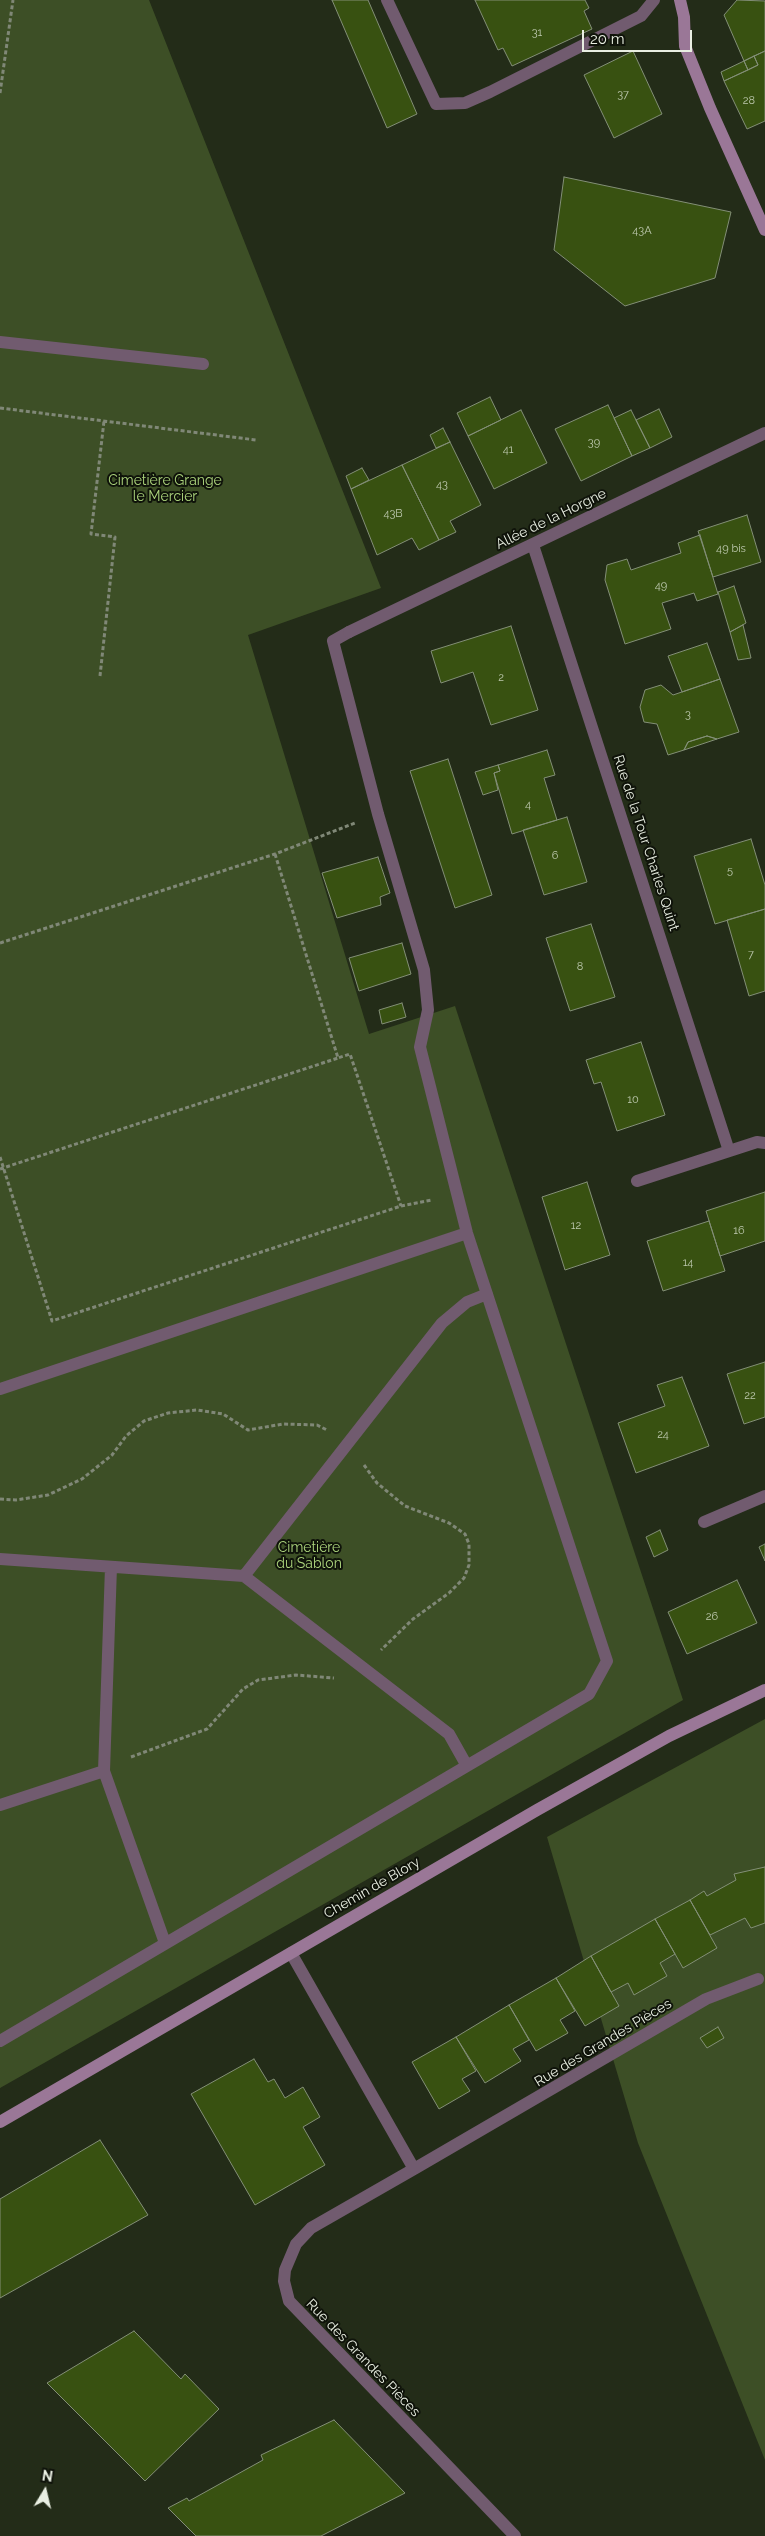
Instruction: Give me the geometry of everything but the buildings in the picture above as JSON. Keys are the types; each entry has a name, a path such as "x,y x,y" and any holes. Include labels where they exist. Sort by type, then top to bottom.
{"street":[{"path":"386,0 436,104 465,103 490,92 641,16 654,0"},
{"path":"680,0 684,17 685,46 710,108 765,230"},
{"path":"0,342 203,364"},
{"name":"Allée de la Horgne","path":"378,814 333,642 350,632 765,433"},
{"name":"Rue de la Tour Charles Quint","path":"533,545 730,1151"},
{"path":"0,2041 589,1694 607,1661 468,1233 420,1047 428,1010 424,970 378,814"},
{"path":"637,1181 757,1142 765,1143"},
{"path":"0,1389 468,1233"},
{"path":"244,1576 442,1323 467,1302 488,1294"},
{"path":"704,1522 765,1496"},
{"path":"0,1559 244,1576 449,1734 467,1766"},
{"path":"111,1567 104,1771 165,1944"},
{"name":"Chemin de Blory","path":"0,2122 668,1736 765,1690"},
{"path":"0,1805 104,1771"},
{"path":"291,1953 414,2170"},
{"name":"Rue des Grandes Pièces","path":"515,2536 296,2311 289,2301 284,2281 285,2270 296,2244 312,2228 706,1999 758,1979"}],"path":[{"path":"0,93 12,0"},
{"path":"0,408 256,440"},
{"path":"100,676 115,537 91,534 104,421"},
{"path":"0,943 275,854 378,814"},
{"path":"275,854 338,1058"},
{"path":"2,1169 350,1054 401,1206"},
{"path":"0,1157 2,1169 52,1321 401,1206 458,1195"}],"green space":[{"name":"Cimetière du Sablon","path":"0,0 149,0 381,588 248,635 369,1034 455,1006 683,1700 0,2088"},
{"path":"765,1719 765,2460 638,2143 547,1837"}],"park label":[{"name":"Cimetière Grange le Mercier","path":"165,490"}]}
